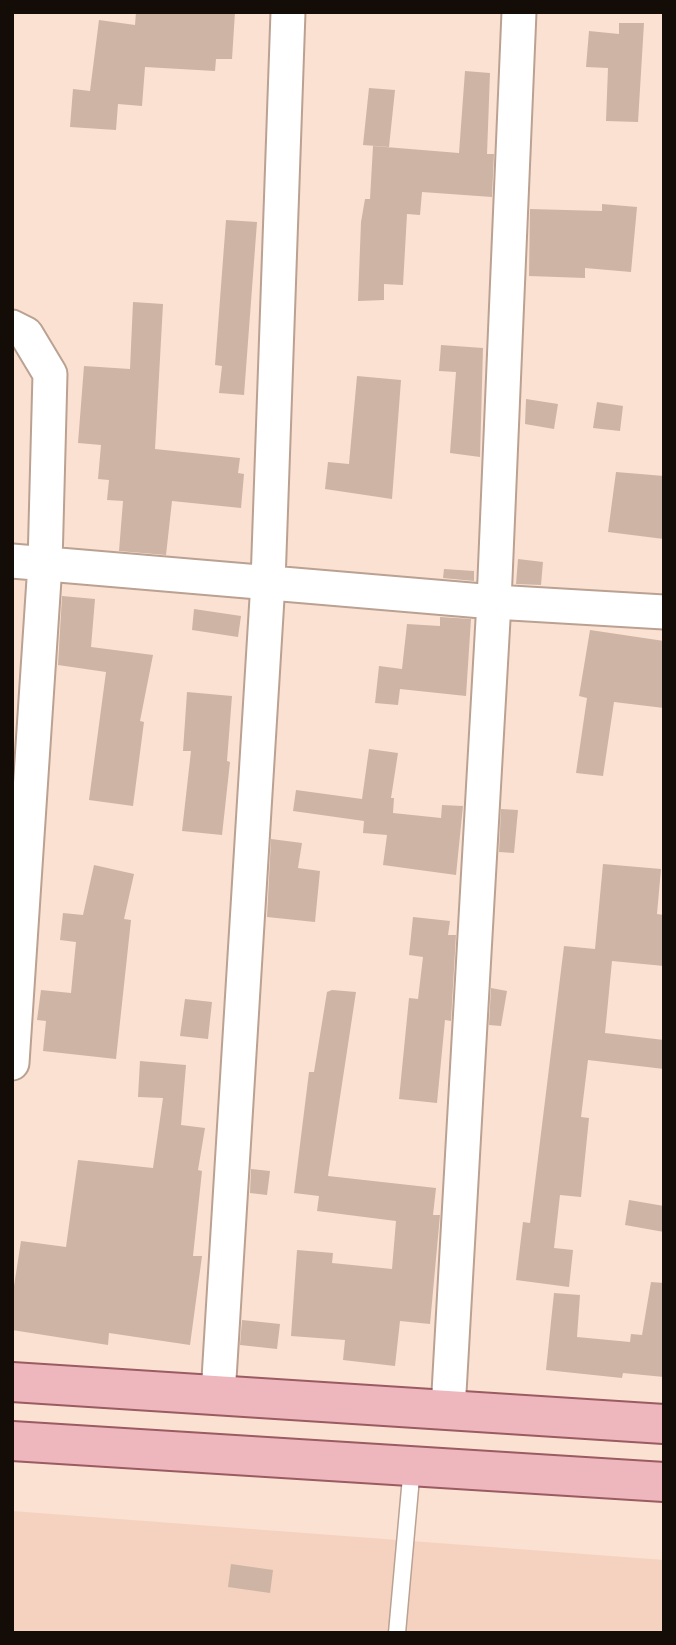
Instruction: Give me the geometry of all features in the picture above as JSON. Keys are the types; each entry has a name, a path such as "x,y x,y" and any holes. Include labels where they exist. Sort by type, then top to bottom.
{"main road":[{"path":"12,1382 664,1424"},
{"path":"12,1441 664,1482"}],"street":[{"path":"218,1395 268,582 288,12"},
{"path":"448,1410 494,602 519,12"},
{"path":"12,327 26,334 50,374 28,563 12,1063"},
{"path":"28,563 494,602 664,612"}],"lane":[{"path":"397,1633 412,1466"}],"shaded area":[{"path":"12,1511 664,1560 664,1633 12,1633"}],"building":[{"path":"136,12 235,12 232,59 216,59 215,71 145,67 142,106 118,104 116,130 70,127 73,89 90,91 99,20 135,25"},
{"path":"619,23 644,23 638,122 606,121 608,68 586,67 589,31 619,34"},
{"path":"465,71 490,73 487,154 494,154 492,197 422,192 420,215 407,214 403,285 384,284 384,300 358,301 361,222 365,199 370,199 373,146 459,153"},
{"path":"369,88 395,90 389,147 363,145"},
{"path":"602,204 637,207 631,272 585,268 585,278 529,276 530,209 602,211"},
{"path":"226,220 257,222 244,395 219,393 222,366 215,365"},
{"path":"133,302 163,304 155,449 240,458 238,473 244,474 241,508 172,501 166,555 119,551 123,501 107,500 109,480 98,479 101,445 78,443 84,366 130,369"},
{"path":"441,345 483,348 480,457 450,453 456,372 439,371"},
{"path":"357,376 401,380 392,499 325,489 328,462 349,464"},
{"path":"526,399 558,404 554,429 525,424"},
{"path":"597,402 623,406 620,431 593,428"},
{"path":"616,472 664,476 664,539 608,532"},
{"path":"518,559 543,562 541,585 516,584"},
{"path":"444,569 474,571 474,581 443,578"},
{"path":"62,596 95,599 91,647 153,655 140,721 144,722 133,806 89,800 106,672 58,665"},
{"path":"194,609 241,616 238,637 192,630"},
{"path":"440,617 471,619 466,696 400,689 398,705 375,703 379,666 402,669 407,624 440,626"},
{"path":"590,630 664,641 664,708 614,702 603,776 576,773 587,698 579,696"},
{"path":"187,692 232,696 227,761 230,762 222,835 182,831 191,751 183,751"},
{"path":"369,749 398,753 391,798 394,798 393,813 441,818 442,805 463,806 456,875 383,865 387,835 363,833 364,821 293,811 296,790 362,799"},
{"path":"501,809 518,810 514,853 499,852"},
{"path":"271,839 302,843 298,868 320,871 315,922 267,917"},
{"path":"603,864 661,869 657,914 664,915 664,966 612,961 605,1033 664,1040 664,1069 588,1060 581,1117 589,1118 581,1197 560,1195 554,1248 573,1250 569,1287 516,1280 523,1222 530,1223 564,946 595,949"},
{"path":"94,865 134,874 124,919 131,920 116,1059 43,1051 46,1021 37,1020 41,990 71,993 76,942 60,940 63,913 83,915"},
{"path":"413,917 450,921 448,935 456,935 451,1021 445,1020 437,1103 399,1099 409,998 418,999 423,957 409,955"},
{"path":"491,988 507,991 501,1026 489,1025"},
{"path":"327,992 356,992 328,1176 436,1188 433,1215 440,1215 430,1324 400,1321 395,1366 343,1360 345,1340 291,1336 297,1250 333,1253 332,1263 392,1269 396,1221 317,1211 319,1196 294,1193 309,1072 314,1072"},
{"path":"185,999 212,1002 208,1039 180,1036"},
{"path":"140,1061 186,1065 181,1125 205,1128 198,1170 202,1171 193,1256 202,1256 190,1345 109,1333 108,1345 12,1330 12,1299 21,1241 66,1247 78,1160 153,1168 163,1098 138,1097"},
{"path":"251,1169 270,1171 267,1195 250,1193"},
{"path":"629,1200 664,1206 664,1232 625,1225"},
{"path":"651,1282 664,1283 664,1377 623,1373 622,1378 546,1370 554,1293 580,1295 577,1337 630,1342 631,1334 642,1335"},
{"path":"242,1320 280,1324 277,1349 240,1345"},
{"path":"231,1564 273,1570 270,1593 228,1587"}]}
